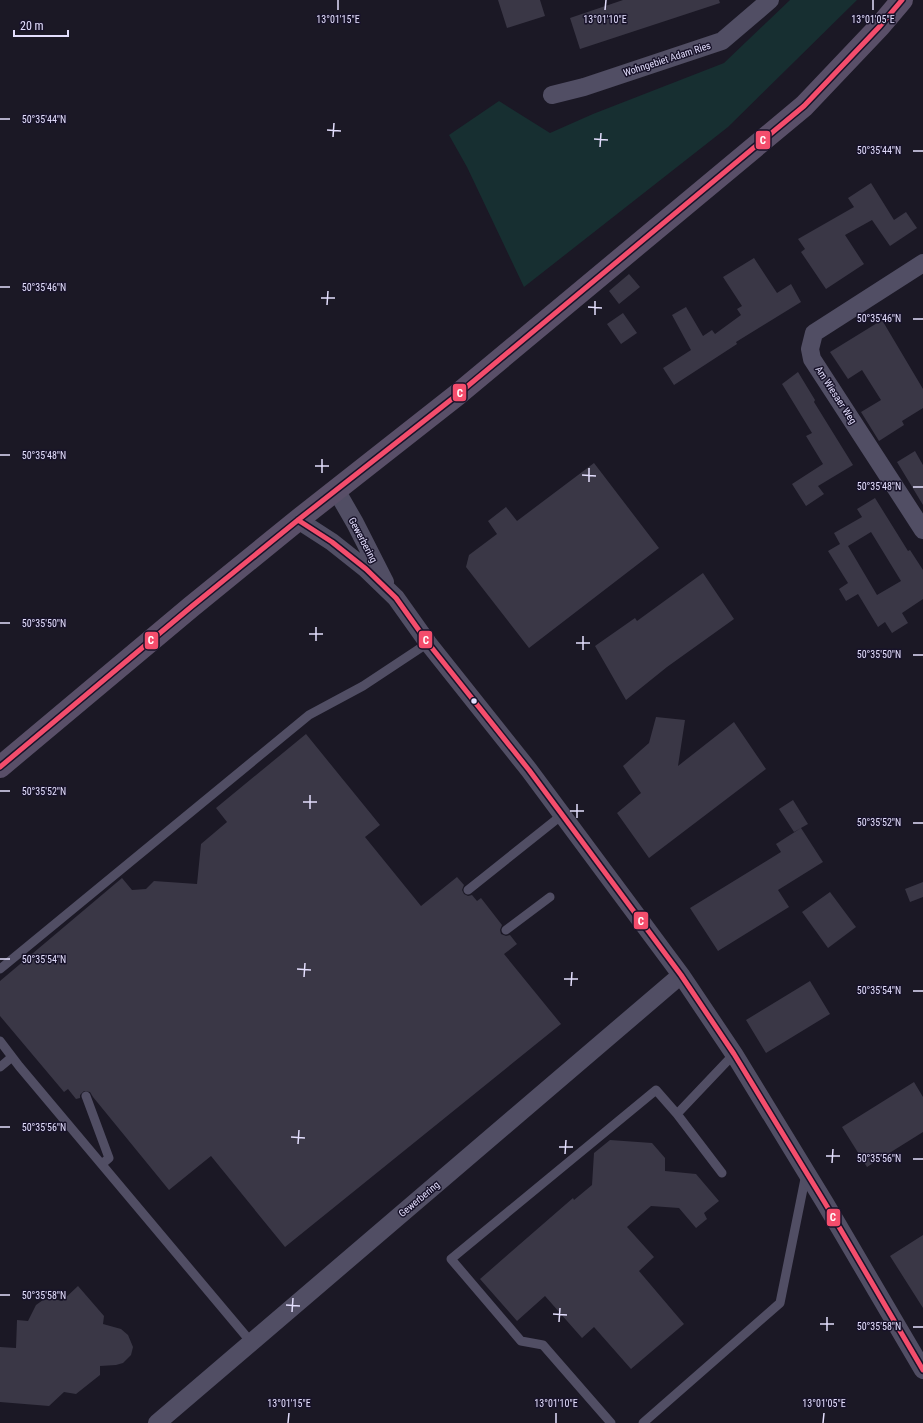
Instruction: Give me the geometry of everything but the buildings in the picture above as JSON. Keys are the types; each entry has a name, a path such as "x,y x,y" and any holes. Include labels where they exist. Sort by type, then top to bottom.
{"main road":[{"path":"0,767 190,607 298,520 458,395 804,106 880,26 902,0"}],"street":[{"name":"Wohngebiet Adam Ries","path":"552,95 584,87 722,42 770,0"},
{"name":"Am Wiesaer Weg","path":"921,524 812,359 810,349 814,333 923,263"},
{"name":"Gewerbering","path":"336,490 355,523 389,590"},
{"name":"Gewerbering","path":"298,520 332,542 366,569 396,598 428,643 529,770 681,975 734,1054 825,1203 923,1370"},
{"name":"Gewerbering","path":"157,1423 681,975"}],"lane":[{"path":"0,969 309,715 363,686 428,643"},
{"path":"468,890 562,815"},
{"path":"506,930 550,897"},
{"path":"0,1041 251,1342"},
{"path":"678,1114 734,1054"},
{"path":"0,1067 12,1057"},
{"path":"611,1423 542,1345 521,1341 451,1259 656,1090 678,1114 722,1173"},
{"path":"86,1096 109,1158 102,1164"},
{"path":"643,1423 780,1303 806,1173"}],"green space":[{"path":"790,0 857,0 728,127 524,287 467,167 449,135 499,101 550,133 593,114 724,63"}],"transit line":[{"name":"C","path":"0,767 191,607 298,520 457,395 804,106 880,26 902,0"},
{"name":"C","path":"298,520 332,542 366,569 396,598 428,643 529,770 681,975 734,1054 825,1203 923,1370"}]}
